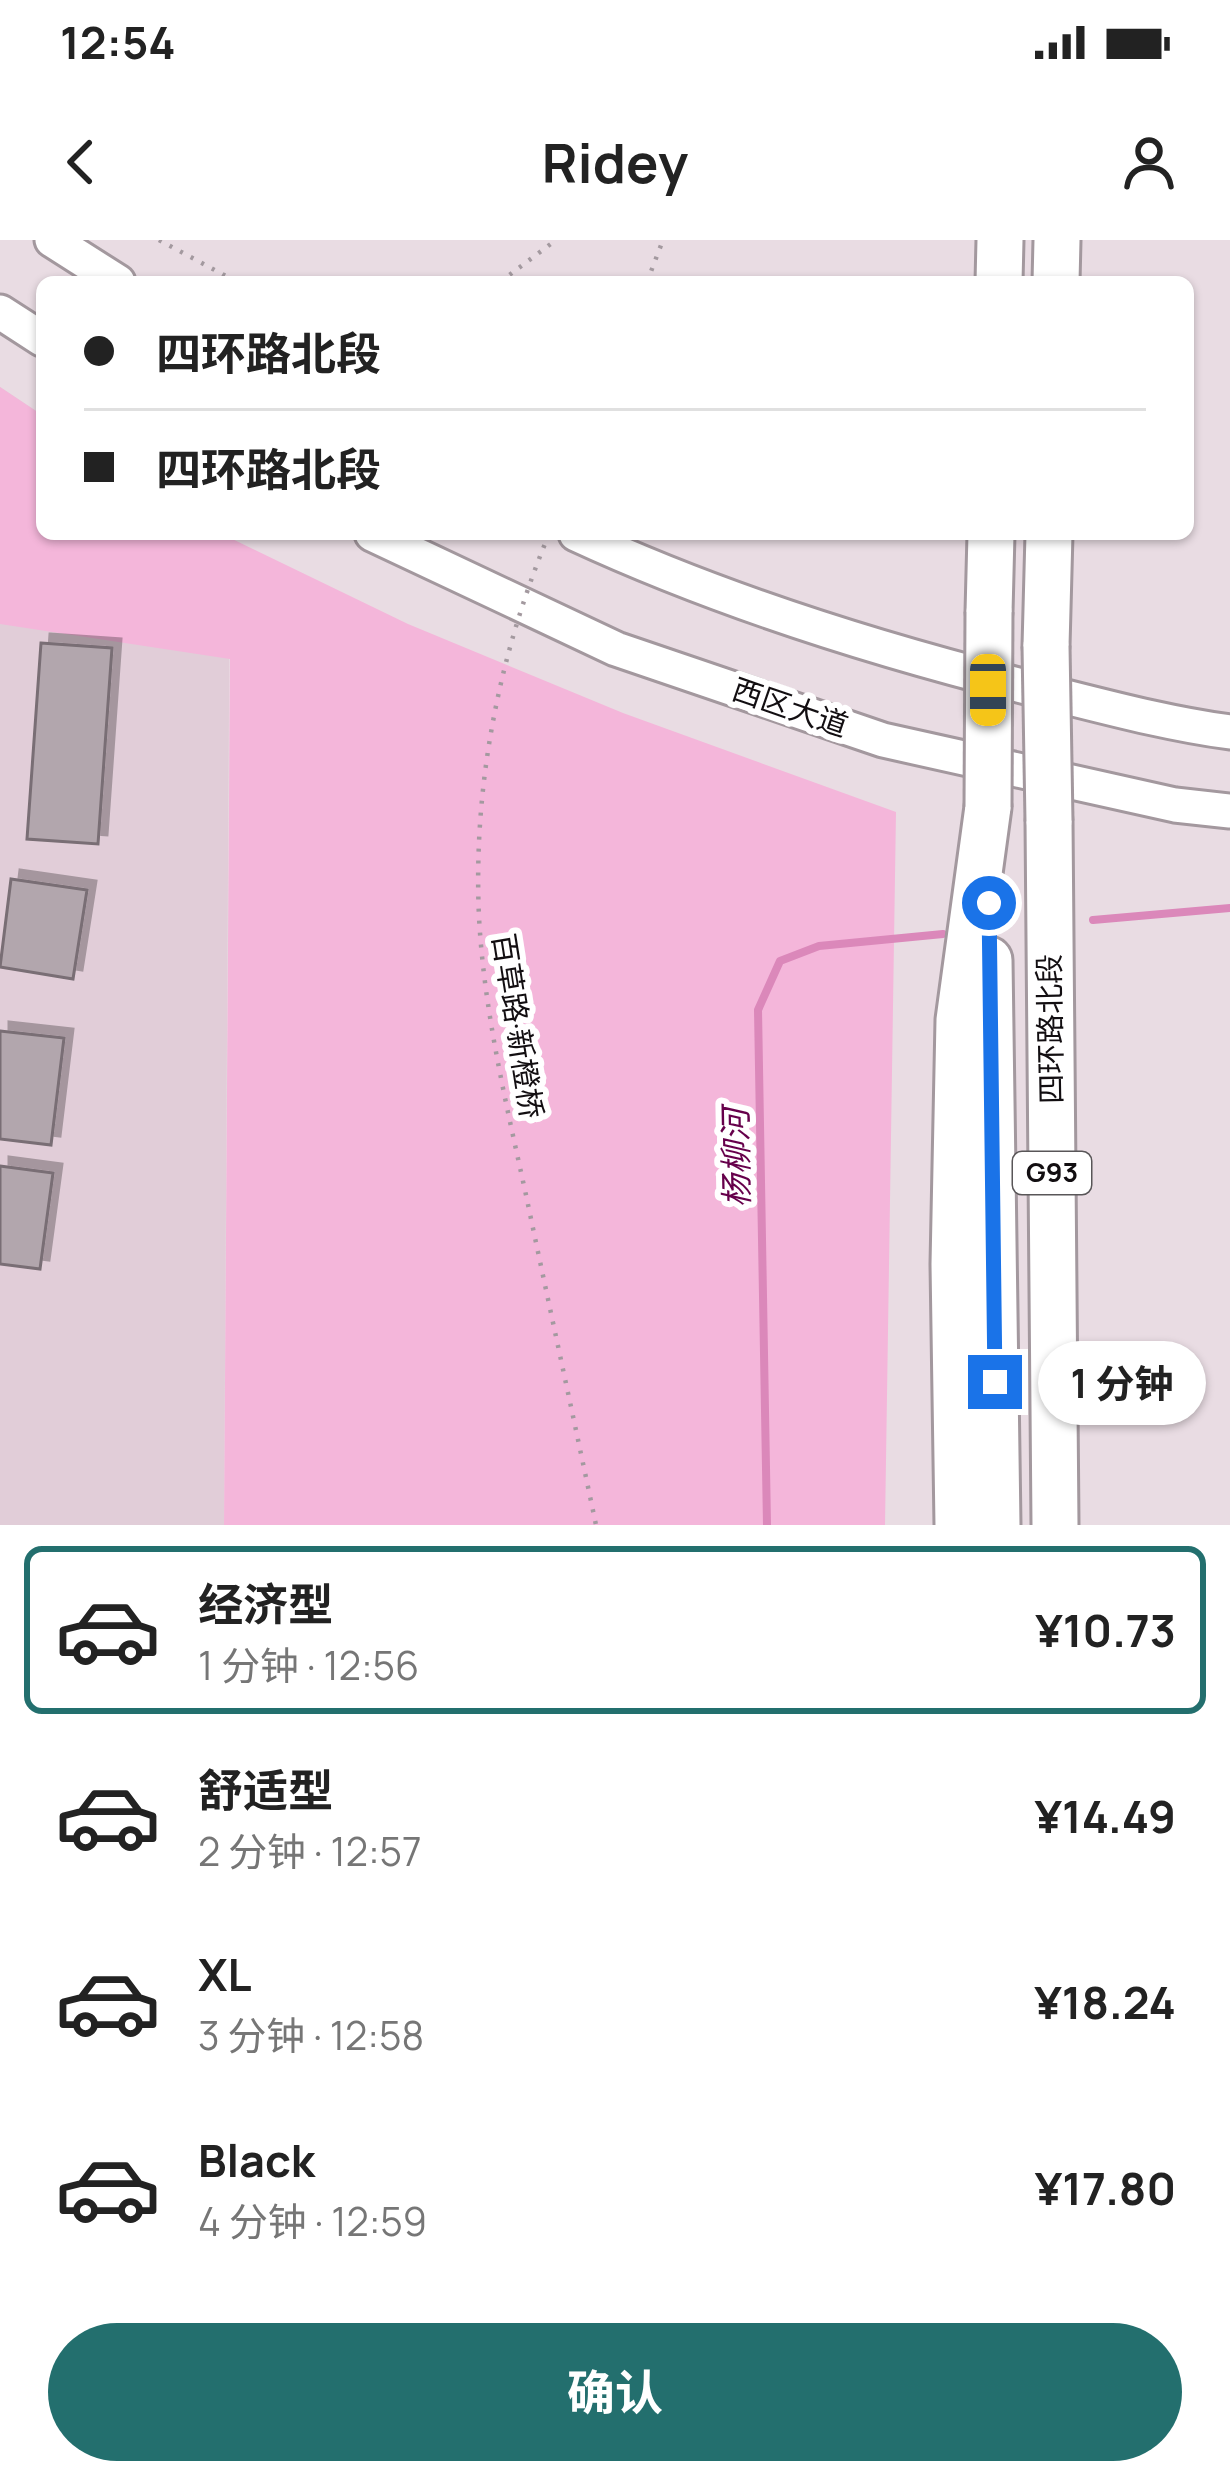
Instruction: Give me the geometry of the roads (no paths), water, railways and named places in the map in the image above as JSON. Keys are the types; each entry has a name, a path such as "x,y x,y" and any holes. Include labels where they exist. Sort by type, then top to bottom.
{"highway":[{"path":"999,276 1000,240"},
{"path":"1056,276 1057,240"},
{"name":"四环路北段","path":"992,540 988,807 997,1525"},
{"name":"四环路北段","path":"1049,540 1055,1525"},
{"path":"958,1525 954,1264 959,1020 988,807"}],"main road":[{"path":"52,240 109,276"},
{"path":"0,312 36,335"},
{"name":"西区大道","path":"385,540 616,650 883,740 1175,805 1230,812"},
{"path":"589,540 646,566 887,652 1179,725 1230,732"}],"waterway":[{"name":"杨柳河","path":"1093,920 1230,908"},
{"name":"杨柳河","path":"767,1525 758,1010 780,961 819,946 943,934"}]}
